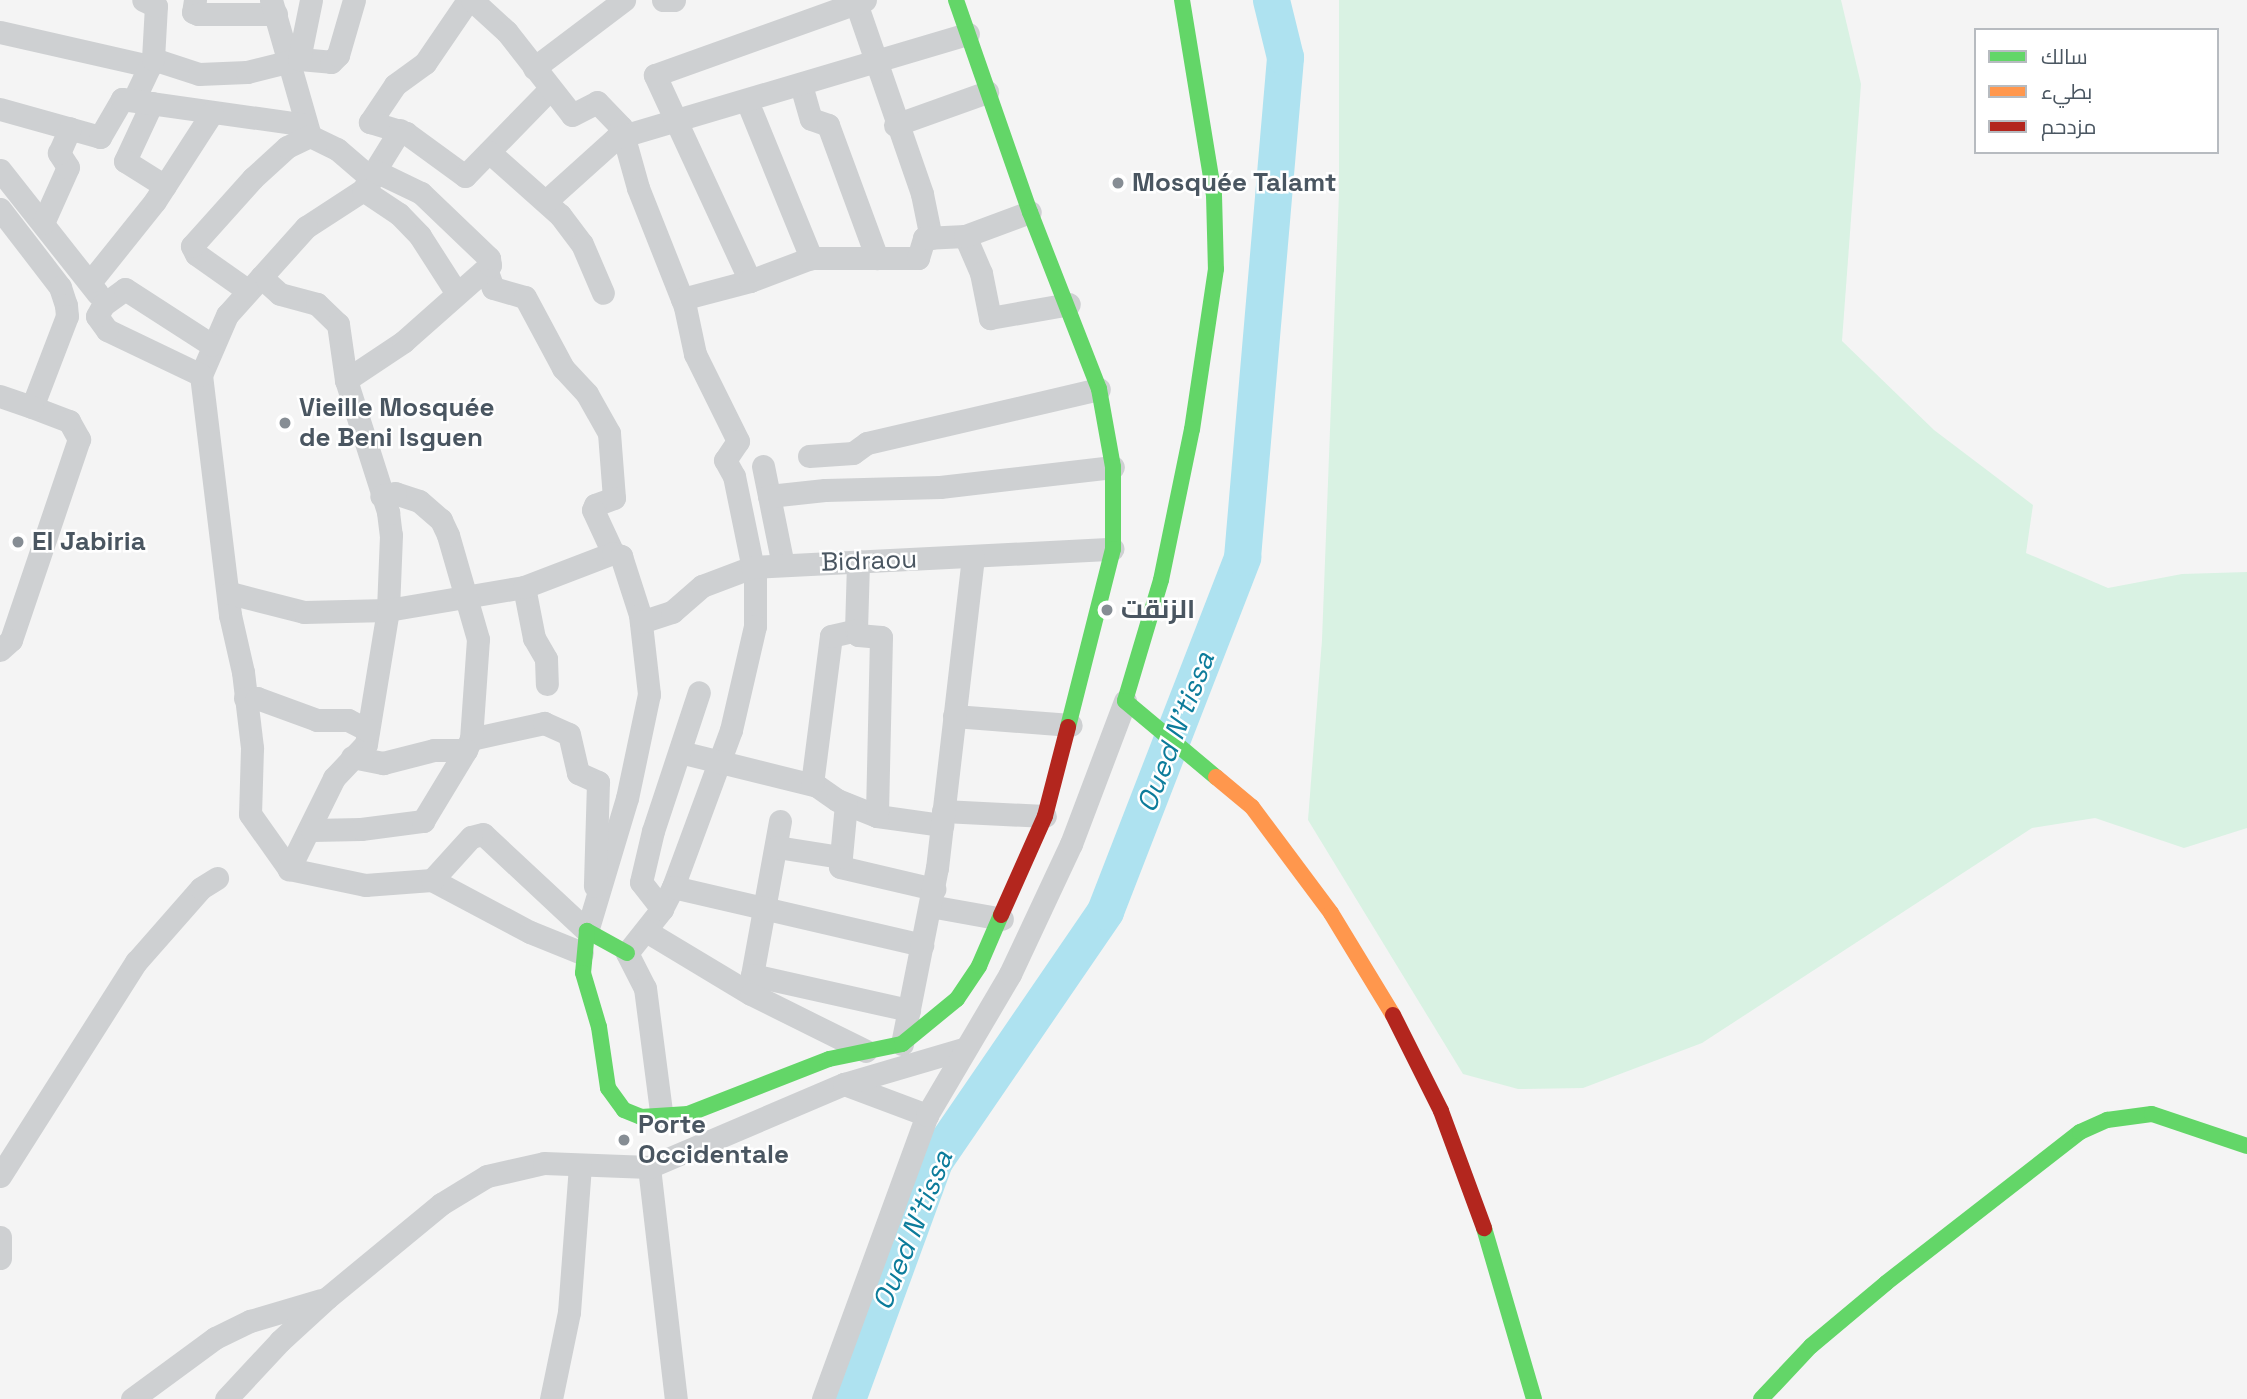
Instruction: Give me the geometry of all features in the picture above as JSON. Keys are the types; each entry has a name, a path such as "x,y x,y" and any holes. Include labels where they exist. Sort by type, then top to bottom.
{"street":[{"path":"143,0 156,6 151,63 125,161 165,186"},
{"path":"195,0 194,13 230,8 274,7 294,60 308,130"},
{"path":"294,60 311,0"},
{"path":"0,32 199,74 247,72 294,60 326,63 335,59 354,0"},
{"path":"550,89 463,176 400,130 376,125 370,117 395,85 425,63 470,0 500,24 573,116 591,102 600,103 625,135 638,188 682,299 695,354 738,441 725,460 734,476 757,590 755,626 720,764 673,887 662,909 627,953"},
{"path":"534,68 624,0"},
{"path":"663,0 674,0"},
{"path":"230,593 304,612 388,610 524,587 613,553 621,556 641,622 650,674 647,714 585,942 608,1088 624,1110 662,1119 688,1114 829,1059 902,1044 924,1030 957,999 1002,919 1045,816 1071,725 1113,550 1113,467 1099,389 1069,304 1030,212 956,0"},
{"path":"823,1399 928,1115 963,1049 1010,974 1039,914 1125,702 1161,580 1194,416 1216,269 1214,195 1182,0"},
{"path":"750,281 656,80 657,73 860,2 895,125 922,194 931,238"},
{"path":"546,201 589,158 625,135 876,64 968,34"},
{"path":"801,85 811,119 828,125 877,258"},
{"path":"895,125 988,92"},
{"path":"0,109 101,137 117,104 143,101 308,130 337,149 370,180 413,229 456,292"},
{"path":"747,101 811,258"},
{"path":"91,281 165,186 212,113"},
{"path":"43,223 68,167 60,153 70,128"},
{"path":"289,869 312,830 334,778 352,757 363,749 388,610 391,535 345,380 334,317 317,304 254,284 196,254 192,246 253,178 308,130"},
{"path":"400,130 370,180 306,227 227,315 201,375 230,593 230,615 252,748 250,814 289,869 365,884 432,880 530,932 627,953 645,988 662,1119"},
{"path":"489,152 546,201 582,244 603,293"},
{"path":"0,170 91,281 103,305"},
{"path":"370,180 405,181 443,211 489,258 486,269 493,288 525,297 563,368 587,394 609,433 614,498 595,505 593,510 613,553"},
{"path":"0,209 60,287 66,305 67,316 32,407"},
{"path":"682,299 750,281 811,258 919,258 921,240 965,236 1030,212"},
{"path":"965,236 981,273 992,319 1069,304"},
{"path":"345,380 403,342 456,292 486,269"},
{"path":"201,375 101,326 97,316 103,305 125,289 212,345"},
{"path":"809,456 853,453 867,443 1099,389"},
{"path":"0,396 69,421 79,439 10,640 0,650"},
{"path":"763,466 783,565"},
{"path":"769,496 825,490 940,487 1113,467"},
{"path":"312,830 423,821 468,744 478,639 463,598 441,520 404,495 381,496"},
{"name":"Bidraou","path":"641,622 672,612 702,586 752,568 1113,550"},
{"path":"902,1044 932,897 973,557"},
{"path":"858,561 856,630 858,635 884,641 877,816"},
{"path":"524,587 534,638 546,659 547,684"},
{"path":"812,785 831,638 835,632 856,630"},
{"path":"662,909 640,882 699,692"},
{"path":"245,698 257,698 317,720 348,720 368,730"},
{"path":"1125,702 1252,807 1331,913 1399,1025 1441,1111 1509,1304 1534,1399"},
{"path":"954,716 1071,725"},
{"path":"352,757 383,763 544,723 569,734 578,773 598,782 593,877 599,896"},
{"path":"680,752 812,785 846,804 877,816 1045,816"},
{"path":"846,804 840,857 844,869 1002,919"},
{"path":"780,821 752,975 909,1010"},
{"path":"432,880 471,837 483,834 585,942"},
{"path":"777,847 840,857"},
{"path":"0,1176 136,962 201,888 217,878"},
{"path":"673,887 922,945"},
{"path":"646,931 751,994 866,1051"},
{"path":"226,1399 279,1341 327,1298 441,1205 487,1176 516,1166 649,1167 844,1084 963,1049"},
{"path":"844,1084 928,1115"},
{"path":"1761,1399 1811,1346 1886,1283 2080,1132 2107,1121 2152,1114 2247,1146"},
{"path":"551,1399 569,1312 580,1165"},
{"path":"649,1167 676,1399"},
{"path":"0,1237 0,1258"},
{"path":"132,1399 215,1338 250,1321 327,1298"}],"green space":[{"path":"1339,0 1841,0 1861,84 1842,341 1934,430 2033,505 2026,553 2108,588 2182,574 2247,572 2247,828 2184,848 2095,818 2032,828 1702,1043 1583,1088 1518,1089 1463,1074 1308,820 1322,640 1339,193"}],"waterway":[{"name":"Oued N'tissa","path":"847,1399 934,1161 1105,911 1242,557 1285,57 1271,0"}],"traffic: fast":[{"path":"956,0 1030,212 1099,389 1113,467 1113,549 1068,727"},
{"path":"1182,0 1214,195 1216,269 1192,429 1161,580 1125,701 1216,777"},
{"path":"627,953 587,931 583,973 599,1027 608,1088 624,1110 641,1117 688,1114 829,1059 902,1044 957,999 979,966 1001,915"},
{"path":"1761,1399 1811,1346 1886,1283 2080,1132 2107,1120 2152,1114 2247,1146"},
{"path":"1484,1228 1534,1399"}],"traffic: slow":[{"path":"1216,777 1252,807 1331,913 1393,1015"}],"traffic: jam":[{"path":"1001,915 1045,816 1068,727"},
{"path":"1393,1015 1441,1111 1484,1228"}],"place":[{"name":"Mosquée Talamt","path":"1118,183"},
{"name":"Vieille Mosquée de Beni Isguen","path":"285,423"},
{"name":"El Jabiria","path":"18,542"},
{"name":"الزنقت","path":"1107,610"},
{"name":"Porte Occidentale","path":"624,1140"}]}
